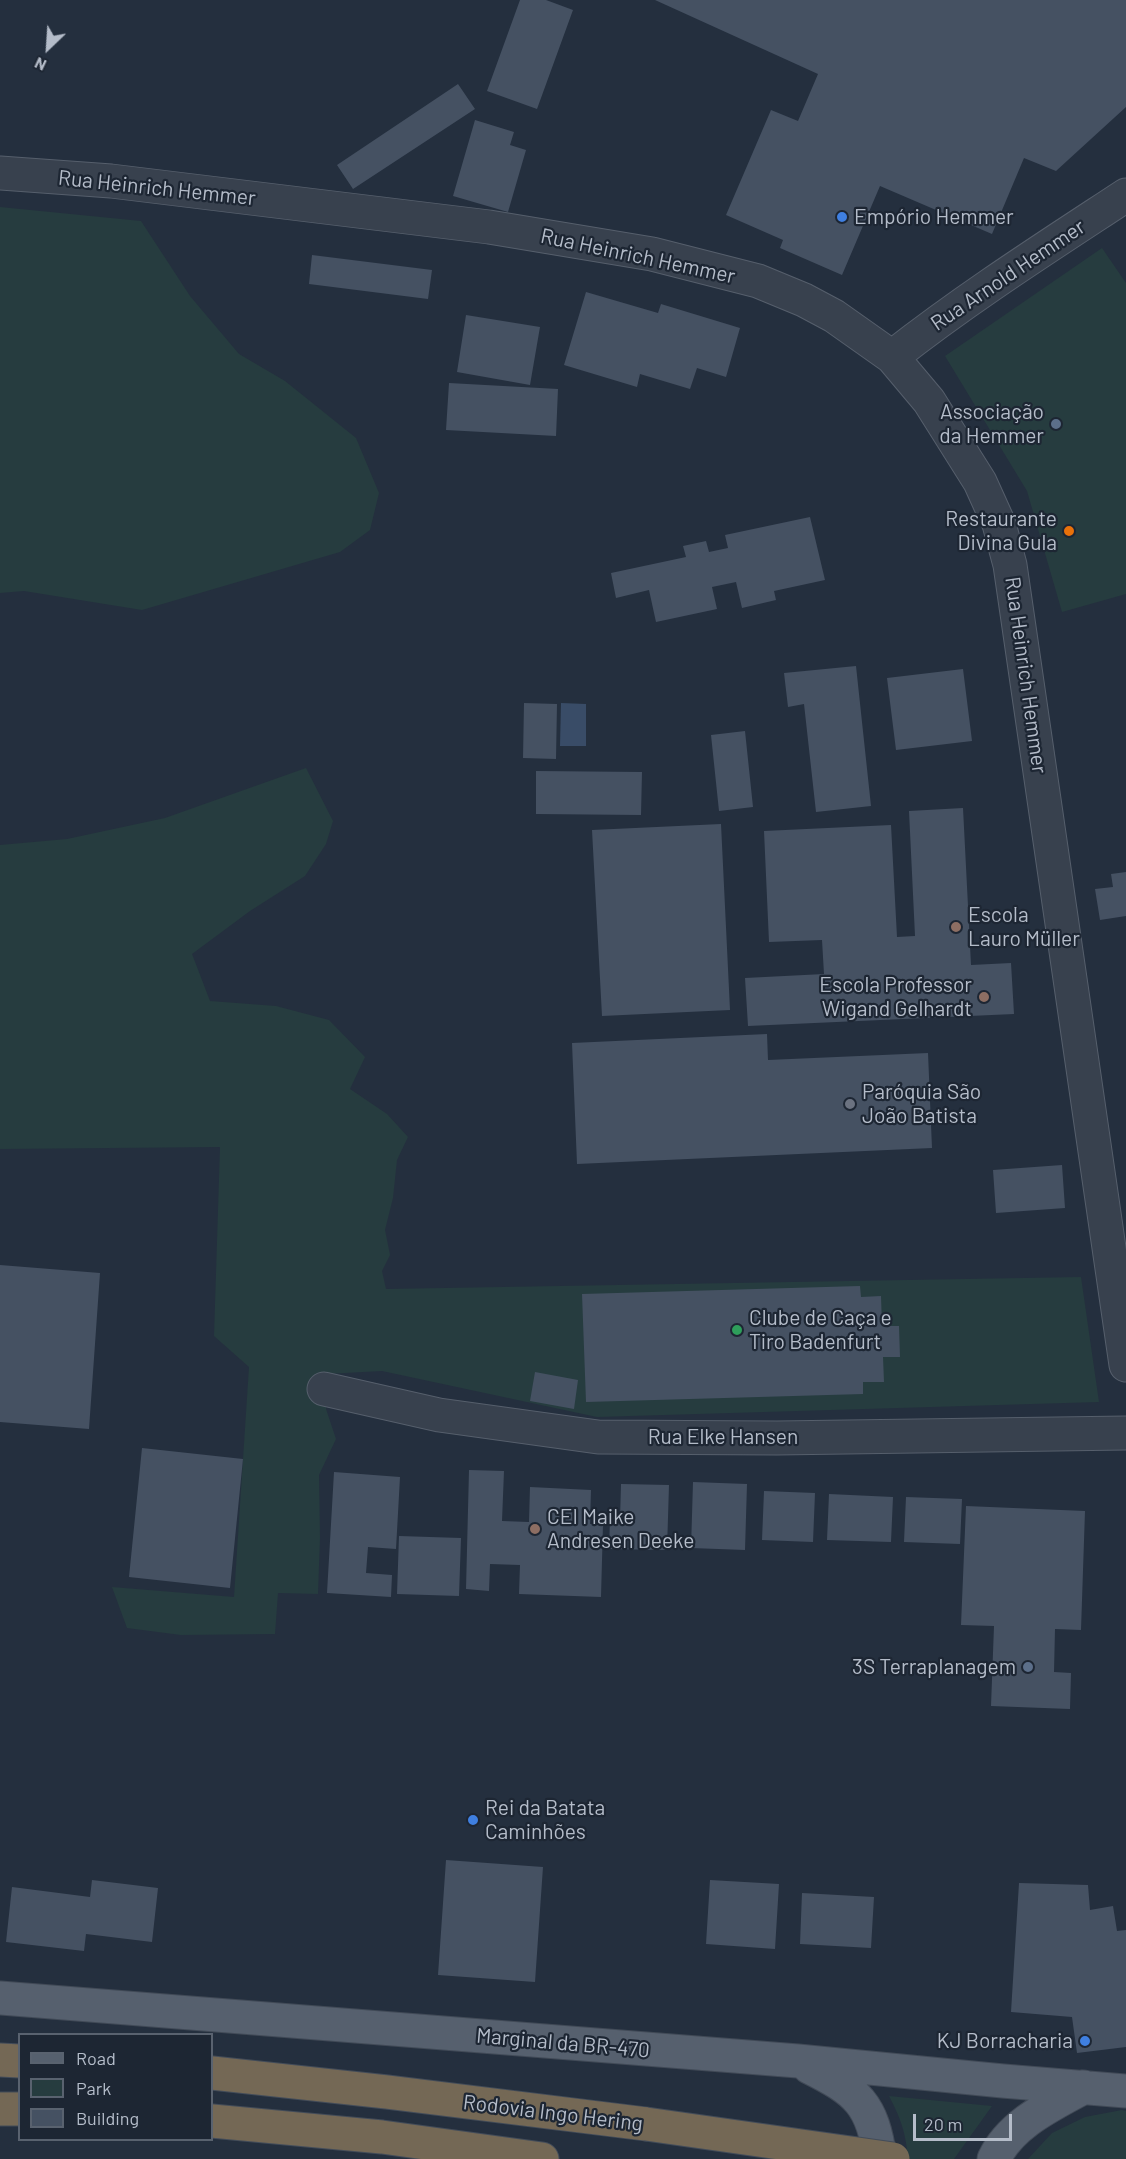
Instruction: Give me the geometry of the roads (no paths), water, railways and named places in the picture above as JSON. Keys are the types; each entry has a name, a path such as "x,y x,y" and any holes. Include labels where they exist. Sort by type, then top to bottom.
{"highway":[{"path":"0,2060 18,2061"},
{"name":"Rodovia Ingo Hering","path":"213,2073 646,2124 893,2159"},
{"path":"0,2109 18,2109"},
{"path":"213,2121 382,2137 542,2159"}],"main road":[{"name":"Marginal da BR-470","path":"0,1998 798,2061 1126,2091"},
{"path":"798,2061 842,2083 868,2110 877,2138 880,2159"},
{"path":"994,2159 999,2149 1031,2116 1084,2086"}],"street":[{"name":"Rua Heinrich Hemmer","path":"0,173 111,181 405,216 489,227 652,254 758,281 804,300 834,316 892,357 929,401 980,482 999,524 1010,565 1126,1365"},
{"name":"Rua Arnold Hemmer","path":"892,357 1023,262 1126,195"},
{"name":"Rua Elke Hansen","path":"324,1389 439,1415 598,1437 777,1438 1126,1433"}],"water":[{"path":"561,703 586,704 586,746 560,746"}],"place":[{"name":"Empório Hemmer","path":"842,217"},
{"name":"Associação da Hemmer","path":"1056,424"},
{"name":"Restaurante Divina Gula","path":"1069,531"},
{"name":"Escola Lauro Müller","path":"956,927"},
{"name":"Escola Professor Wigand Gelhardt","path":"984,997"},
{"name":"Paróquia São João Batista","path":"850,1104"},
{"name":"Clube de Caça e Tiro Badenfurt","path":"737,1330"},
{"name":"CEI Maike Andresen Deeke","path":"535,1529"},
{"name":"3S Terraplanagem","path":"1028,1667"},
{"name":"Rei da Batata Caminhões","path":"473,1820"},
{"name":"KJ Borracharia","path":"1085,2041"}]}
